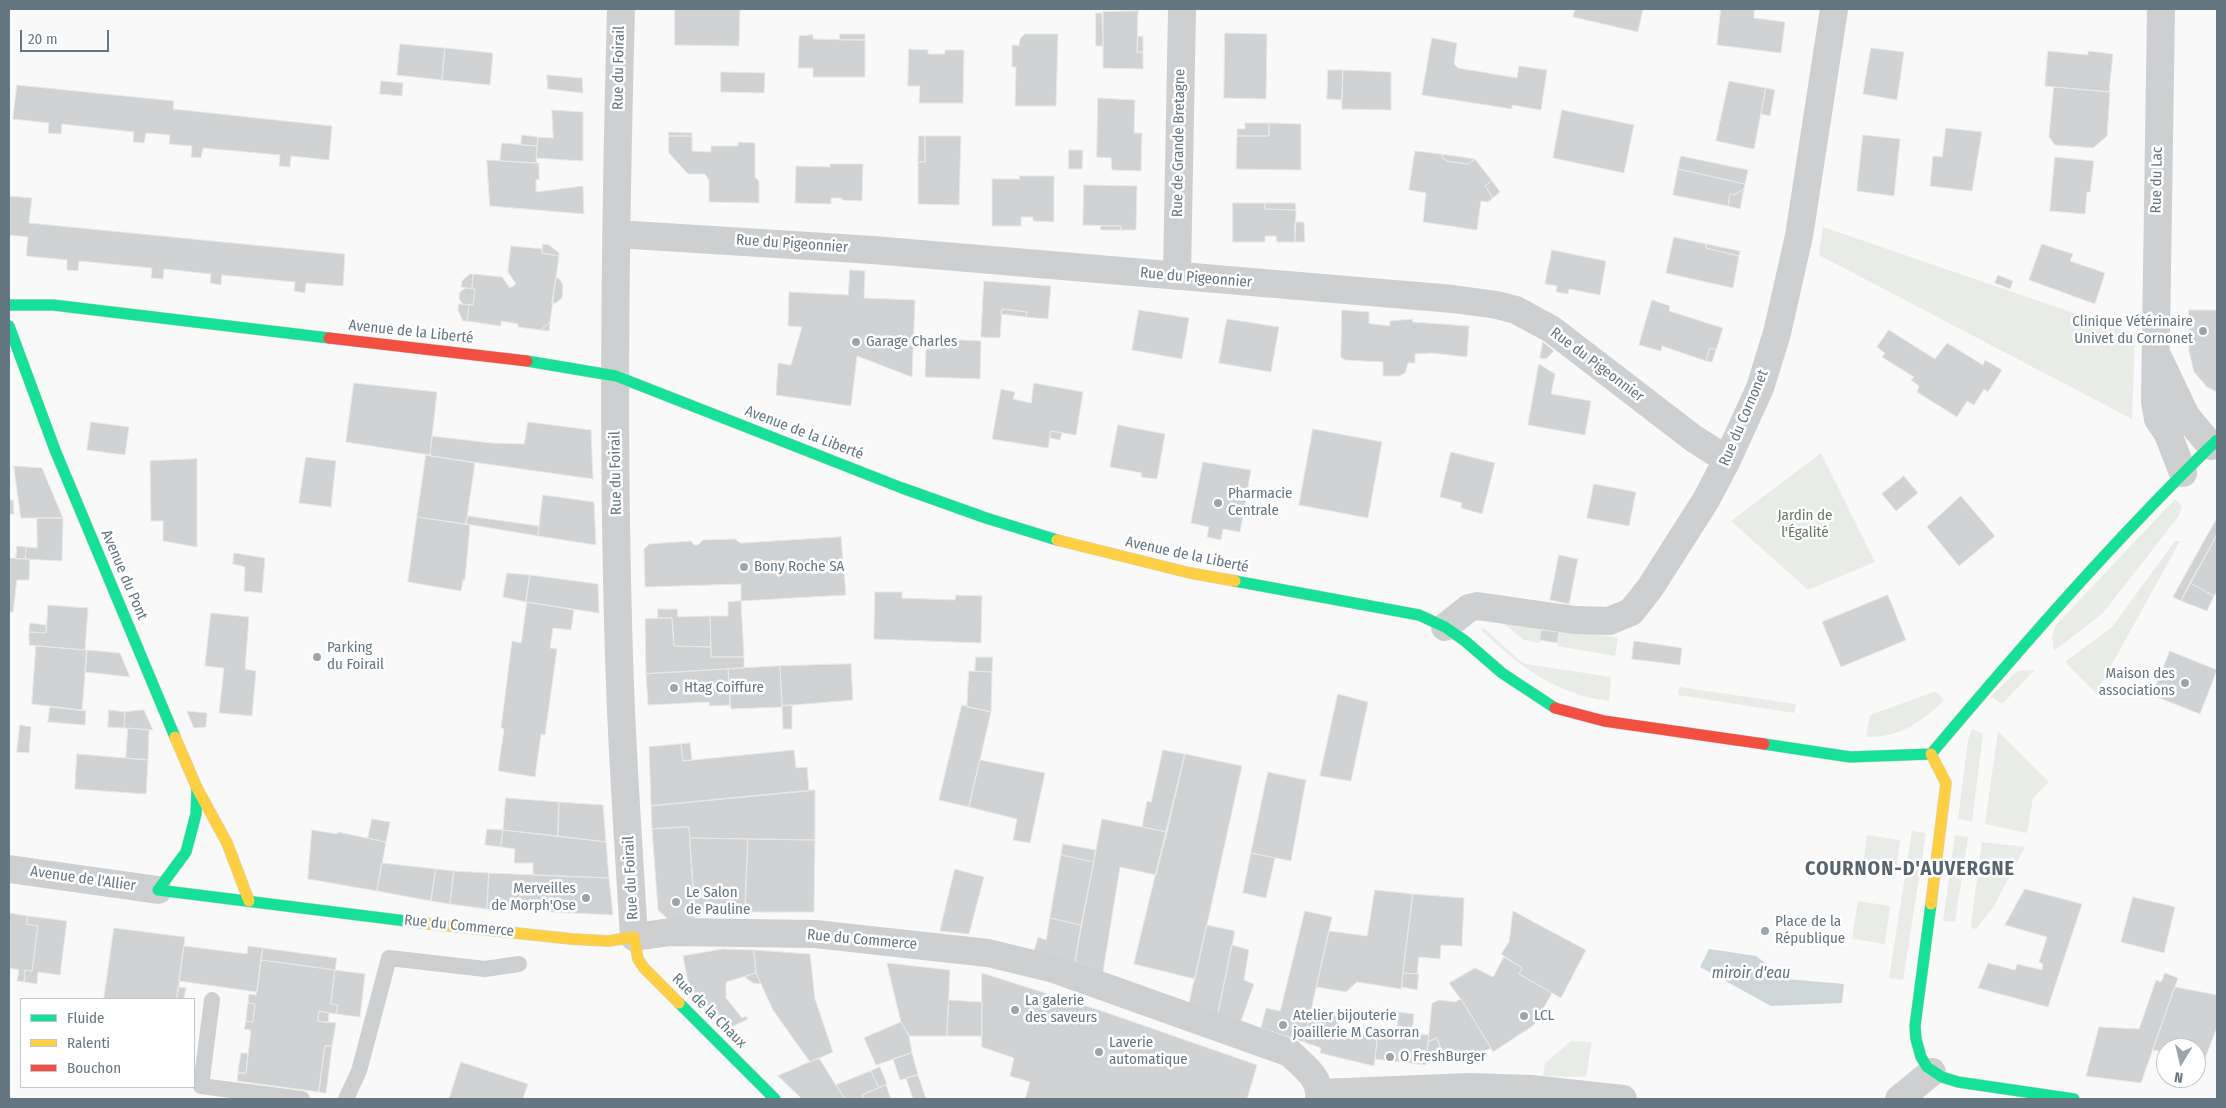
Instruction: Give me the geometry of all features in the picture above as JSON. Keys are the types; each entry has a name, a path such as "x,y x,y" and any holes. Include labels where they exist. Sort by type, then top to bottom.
{"street":[{"name":"Rue du Foirail","path":"621,9 616,234 620,686 634,937"},
{"name":"Rue de Grande Bretagne","path":"1177,276 1182,9"},
{"name":"Rue du Cornonet","path":"1444,627 1469,608 1477,606 1576,620 1609,621 1631,612 1660,572 1706,500 1727,460 1760,388 1777,333 1792,274 1799,236 1834,9"},
{"name":"Rue du Lac","path":"2161,9 2155,402 2158,419 2168,434 2183,473"},
{"name":"Rue du Pigeonnier","path":"616,234 873,250 1453,299 1497,305 1516,310 1550,329 1681,429 1727,460"},
{"name":"Avenue de la Liberté","path":"9,304 53,305 519,360 616,376 902,488 986,518 1076,546 1190,573 1409,613 1444,627 1465,641 1502,673 1553,707 1604,721 1837,755 1931,754"},
{"name":"Avenue du Pont","path":"9,326 55,450 197,788 210,807 234,856 249,901"},
{"name":"Rue du Lac","path":"2155,351 2186,416 2214,443"},
{"path":"2074,1099 1956,1082 1932,1072 1921,1059 1916,1042 1916,1026 1946,783 1931,754 2024,645 2183,473 2214,443"},
{"name":"Avenue du Pont","path":"158,890 186,852 196,814 197,788"},
{"name":"Avenue de l'Allier","path":"9,869 158,890"},
{"name":"Rue du Commerce","path":"158,890 377,918 608,941 671,932 815,934 988,953 1054,969 1290,1053 1315,1077 1320,1096 1470,1087 1531,1090 1608,1098"},
{"name":"Rue de la Chaux","path":"634,937 638,959 644,968 775,1099"},
{"path":"1899,1099 1932,1072"}],"lane":[{"path":"346,1099 362,1062 389,958 485,968 519,964"},
{"path":"212,1000 201,1086 302,1099"}],"green space":[{"path":"1823,227 2135,334 2132,419 1819,255"},
{"name":"Jardin de l'Égalité","path":"1821,453 1875,562 1808,590 1731,521"},
{"path":"2175,499 2182,506 2178,517 2103,613 2054,651 2052,637 2056,625"},
{"path":"2175,541 2180,541 2096,693 2065,662 2112,627"},
{"path":"1503,620 1618,638 1615,656 1557,646 1558,632 1541,630 1540,643 1524,640 1503,623"},
{"path":"1484,628 1520,661 1526,664 1611,677 1609,701 1590,698 1572,692 1539,676 1495,643 1481,630"},
{"path":"2035,670 2002,704 1991,696 2018,671"},
{"path":"1679,687 1796,704 1794,713 1678,695"},
{"path":"1934,692 1938,693 1944,700 1918,722 1889,735 1866,737 1870,715"},
{"path":"1972,729 1983,734 1972,821 1958,819 1968,740"},
{"path":"1998,731 2049,782 2033,798 2027,833 1985,824"},
{"path":"1912,831 1926,833 1903,980 1889,978"},
{"path":"1867,835 1900,840 1895,879 1862,874"},
{"path":"1955,835 1968,837 1955,922 1943,921"},
{"path":"1982,842 2025,847 1994,906 1976,929 1972,928 1971,924"},
{"path":"1858,901 1890,906 1885,944 1852,939"},
{"path":"1571,1041 1592,1042 1586,1077 1543,1076 1545,1063"}],"water":[{"name":"miroir d'eau","path":"1709,949 1756,956 1786,979 1844,984 1842,1003 1771,1006 1700,967"}],"building":[{"path":"675,9 740,9 739,46 675,45"},
{"path":"1575,9 1643,9 1638,32 1573,17"},
{"path":"1721,9 1754,9 1754,18 1785,22 1781,53 1717,45"},
{"path":"1138,11 1137,52 1143,52 1143,69 1103,68 1103,12"},
{"path":"1096,13 1102,13 1103,46 1096,46"},
{"path":"1225,33 1267,34 1266,99 1224,98"},
{"path":"840,34 865,34 865,40 840,40"},
{"path":"1025,34 1058,34 1056,106 1015,106 1016,67 1012,67 1012,45 1019,46 1020,39"},
{"path":"813,35 813,39 865,40 865,77 813,77 813,68 798,68 799,36"},
{"path":"1143,36 1143,52 1137,52 1138,37"},
{"path":"1432,38 1457,43 1454,64 1458,68 1517,78 1519,66 1547,70 1541,110 1512,105 1512,109 1422,95"},
{"path":"400,44 445,48 442,80 397,75"},
{"path":"445,48 493,53 490,85 442,80"},
{"path":"1871,48 1904,52 1897,100 1863,94"},
{"path":"909,49 928,50 928,54 945,54 945,50 964,50 963,103 919,103 920,86 908,86"},
{"path":"2048,51 2088,55 2088,51 2113,54 2109,92 2045,86"},
{"path":"1328,70 1343,70 1342,100 1327,99"},
{"path":"1343,70 1391,72 1391,110 1342,109"},
{"path":"721,72 765,73 764,93 721,92"},
{"path":"547,75 582,78 583,93 548,89"},
{"path":"381,81 403,83 402,96 380,94"},
{"path":"1729,81 1766,88 1754,149 1716,141"},
{"path":"17,85 174,101 173,109 332,126 329,160 291,156 290,167 279,166 280,155 203,148 201,158 191,157 192,146 169,144 170,135 146,133 144,143 133,142 134,132 62,124 61,134 48,133 49,123 13,119"},
{"path":"2054,87 2110,92 2107,136 2093,148 2055,145 2049,137"},
{"path":"1766,88 1775,90 1770,116 1761,114"},
{"path":"1098,98 1135,100 1134,133 1142,133 1141,171 1112,170 1111,158 1097,157"},
{"path":"552,110 583,112 583,161 536,158 538,137 553,138"},
{"path":"1562,110 1634,125 1624,173 1553,158"},
{"path":"1245,123 1269,123 1269,136 1237,136 1237,129 1245,129"},
{"path":"1269,123 1301,124 1301,170 1236,169 1237,136 1269,136"},
{"path":"1946,128 1982,132 1972,191 1930,186 1933,156 1942,157"},
{"path":"669,132 692,133 692,136 669,136"},
{"path":"522,135 538,137 537,146 521,145"},
{"path":"1863,135 1900,139 1894,196 1857,191"},
{"path":"669,136 692,136 692,151 711,152 711,146 738,146 738,142 755,143 755,177 759,181 759,203 709,202 709,180 705,174 688,174 669,153"},
{"path":"919,136 925,136 925,162 918,162"},
{"path":"925,136 961,136 959,205 918,204 918,162 925,162"},
{"path":"502,143 537,146 536,163 500,161"},
{"path":"1069,150 1083,150 1082,169 1069,169"},
{"path":"1415,151 1441,154 1446,161 1468,164 1475,159 1492,181 1485,186 1493,198 1488,202 1481,201 1477,230 1423,222 1426,193 1409,190"},
{"path":"1441,154 1475,159 1468,164 1446,161"},
{"path":"1681,156 1748,170 1745,184 1678,169"},
{"path":"2055,157 2094,161 2090,192 2087,192 2085,214 2050,211"},
{"path":"487,160 539,163 539,180 536,179 536,192 583,186 584,214 490,206"},
{"path":"830,164 863,164 862,201 831,198 831,204 795,203 796,166 830,167"},
{"path":"1678,169 1745,184 1744,189 1734,195 1730,194 1728,206 1673,195"},
{"path":"1019,176 1054,176 1054,222 1033,221 1033,217 1021,217 1021,226 992,226 992,179 1020,179"},
{"path":"1492,181 1500,192 1493,198 1485,186"},
{"path":"1084,185 1137,186 1136,230 1121,230 1121,226 1083,225"},
{"path":"1744,189 1740,209 1728,206 1730,194 1734,195"},
{"path":"9,196 32,198 29,223 345,254 343,286 306,283 305,293 294,291 295,282 222,275 221,285 210,283 211,274 164,269 163,279 151,278 152,268 79,261 78,271 67,270 67,260 26,256 28,237 9,235"},
{"path":"1233,203 1265,203 1265,209 1296,210 1295,242 1277,242 1276,236 1265,236 1265,242 1233,242"},
{"path":"1265,203 1295,203 1296,210 1265,209"},
{"path":"1295,222 1304,222 1305,242 1295,242"},
{"path":"1101,226 1121,226 1121,230 1101,230"},
{"path":"1674,237 1706,244 1706,248 1739,256 1733,288 1666,273"},
{"path":"543,244 549,245 559,253 559,256 542,253"},
{"path":"1706,244 1740,251 1739,256 1706,248"},
{"path":"2042,244 2073,254 2070,261 2105,273 2095,304 2029,280"},
{"path":"511,246 543,249 542,253 559,256 550,322 541,330 518,327 518,324 501,321 501,326 467,321 469,305 473,305 475,289 472,289 473,274 502,277 510,288 516,284 508,272"},
{"path":"1552,250 1606,261 1600,295 1569,289 1568,294 1556,292 1557,286 1545,284"},
{"name":"Garage Charles","path":"850,270 865,271 864,298 915,300 912,377 857,356 851,406 776,395 778,363 791,365 802,327 788,326 789,292 848,295"},
{"path":"470,274 473,274 472,289 461,287 462,281"},
{"path":"1998,275 2013,281 2010,289 1995,283"},
{"path":"556,278 559,278 563,285 562,298 556,303 552,303"},
{"path":"984,281 1051,286 1048,319 1026,317 1027,312 1002,309 1000,338 981,337"},
{"path":"466,288 475,289 473,305 463,304 459,299 460,292"},
{"path":"1652,300 1670,306 1669,311 1723,328 1716,350 1710,348 1706,361 1662,346 1661,351 1639,345"},
{"path":"459,304 469,305 467,321 463,321 458,310"},
{"path":"1002,309 1027,312 1026,317 1001,314"},
{"path":"1139,310 1189,318 1182,359 1132,350"},
{"path":"1342,310 1369,312 1369,323 1373,324 1390,326 1390,321 1412,319 1413,322 1469,326 1467,357 1432,353 1415,354 1415,363 1408,363 1405,373 1399,376 1383,376 1383,362 1345,360 1341,357"},
{"name":"Clinique Vétérinaire Univet du Cornonet","path":"2189,310 2217,310 2217,392 2207,387 2194,372 2189,351"},
{"path":"1227,319 1279,327 1271,372 1219,363"},
{"path":"550,322 549,331 541,330"},
{"path":"1889,330 1935,359 1947,343 1983,365 1985,360 2002,370 1988,392 1984,389 1974,405 1967,401 1957,417 1917,392 1919,386 1911,380 1914,377 1882,357 1885,353 1877,347"},
{"path":"940,339 981,341 980,379 925,377 926,349 940,349"},
{"path":"1543,342 1554,351 1546,359 1540,358"},
{"path":"1710,348 1716,350 1712,362 1706,361"},
{"path":"1539,364 1555,374 1551,394 1591,401 1585,435 1528,425"},
{"path":"354,383 437,392 430,455 346,442"},
{"path":"1034,383 1083,392 1076,435 1051,431 1048,448 992,439 1001,389 1015,392 1013,399 1031,403"},
{"path":"91,422 129,427 125,455 87,450"},
{"path":"528,422 591,430 593,479 430,456 432,436 491,443 524,444"},
{"path":"1118,425 1165,434 1157,479 1141,477 1142,473 1110,467"},
{"path":"1313,429 1382,442 1368,518 1299,505"},
{"path":"1051,431 1062,433 1060,440 1050,438"},
{"path":"1451,452 1495,463 1482,514 1461,508 1462,503 1440,497"},
{"path":"426,455 475,463 466,524 417,517"},
{"path":"306,457 336,461 331,507 299,503"},
{"path":"197,459 197,547 163,541 163,521 151,521 150,461"},
{"path":"1203,462 1251,470 1240,532 1223,529 1221,540 1207,537 1209,527 1191,523"},
{"path":"14,466 42,468 63,518 21,518"},
{"path":"1904,476 1918,493 1896,511 1882,494"},
{"path":"1594,484 1636,492 1629,526 1587,518"},
{"path":"543,495 594,502 596,545 538,536"},
{"path":"1961,496 1995,536 1959,566 1927,527"},
{"path":"9,500 13,500 14,514 9,514"},
{"path":"468,516 539,526 538,536 466,524"},
{"path":"417,517 470,525 465,580 463,580 461,591 408,582"},
{"path":"37,518 63,518 62,561 25,559 26,547 37,548"},
{"path":"2217,518 2217,535 2181,601 2173,597"},
{"path":"2217,535 2217,591 2214,596 2190,583"},
{"name":"Bony Roche SA","path":"841,537 846,595 741,601 741,584 645,587 644,549 649,544 691,541 694,545 698,545 703,540 735,539 740,543"},
{"path":"17,546 26,547 25,559 16,559"},
{"path":"234,553 265,558 262,593 244,591 245,567 233,564"},
{"path":"1559,555 1578,559 1569,604 1550,600"},
{"path":"9,558 30,559 29,580 17,580 13,612 9,612"},
{"path":"507,573 530,575 526,602 503,597"},
{"path":"530,575 598,584 599,613 526,602"},
{"path":"2190,583 2214,596 2207,611 2181,601"},
{"path":"875,592 902,592 902,598 955,600 956,595 982,596 981,643 874,639"},
{"path":"1888,595 1906,640 1841,667 1822,622"},
{"path":"741,601 744,657 711,657 710,616 728,616 728,602"},
{"path":"527,602 574,610 571,630 553,628 550,648 557,649 545,735 541,734 535,777 498,771 504,729 501,728 512,641 521,643"},
{"path":"48,605 88,608 85,650 29,645 29,632 46,633"},
{"path":"658,609 677,609 678,617 710,616 711,647 674,646 672,618 658,618"},
{"path":"211,613 249,617 245,669 256,671 252,716 219,713 224,668 205,666"},
{"path":"672,618 674,646 711,647 711,657 744,657 744,668 646,674 645,619"},
{"path":"30,623 46,625 46,633 29,632"},
{"path":"1541,630 1559,632 1557,643 1540,640"},
{"path":"1634,641 1682,648 1680,665 1632,659"},
{"path":"36,646 87,650 82,710 32,704"},
{"path":"87,650 120,653 130,677 85,672"},
{"name":"Maison des associations","path":"2170,651 2217,670 2200,714 2152,695"},
{"path":"976,657 993,657 992,672 975,671"},
{"path":"851,664 853,700 782,706 780,666"},
{"path":"780,666 782,707 731,709 728,669"},
{"path":"728,669 730,705 709,706 709,702 648,705 646,674"},
{"path":"969,671 992,672 991,712 967,707"},
{"path":"1338,694 1368,702 1351,781 1320,776"},
{"path":"792,705 792,729 783,729 782,706"},
{"path":"962,705 991,712 969,807 939,800"},
{"path":"50,707 86,711 85,725 48,722"},
{"path":"109,710 125,712 124,728 108,727"},
{"path":"144,710 153,730 124,728 125,712"},
{"path":"187,711 207,713 206,727 194,728"},
{"path":"20,725 31,727 29,753 17,752"},
{"path":"128,728 149,730 148,760 126,758"},
{"path":"690,743 692,760 683,761 681,744"},
{"path":"681,744 683,761 794,750 796,768 807,767 809,791 651,806 649,747"},
{"path":"1163,750 1185,754 1167,832 1142,827 1147,801 1151,802"},
{"path":"77,754 148,760 146,794 75,789"},
{"path":"1185,754 1242,766 1195,979 1134,964"},
{"path":"980,760 1045,773 1030,843 1013,840 1017,819 969,807"},
{"path":"1268,772 1306,780 1291,861 1251,853"},
{"path":"815,790 815,840 690,838 689,827 652,829 651,806"},
{"path":"506,798 559,802 558,836 503,830"},
{"path":"559,802 603,805 606,842 558,836"},
{"path":"372,819 390,822 386,842 368,838"},
{"path":"1102,819 1167,832 1156,875 1120,867 1103,972 1075,962"},
{"path":"689,827 695,919 668,919 658,910 652,829"},
{"path":"487,829 503,830 501,847 485,845"},
{"path":"312,830 337,834 338,832 386,842 377,891 308,879"},
{"path":"503,830 606,842 609,878 533,875 533,863 514,863 515,849 501,847"},
{"path":"690,838 748,839 745,912 695,911"},
{"path":"748,839 815,840 814,912 745,912"},
{"path":"1063,844 1096,850 1094,862 1061,855"},
{"path":"1251,853 1275,858 1266,898 1243,893"},
{"path":"1061,855 1094,862 1081,925 1050,918"},
{"path":"382,863 436,869 431,901 377,891"},
{"path":"436,869 454,871 450,904 431,901"},
{"path":"955,869 984,877 969,934 940,931"},
{"path":"454,871 489,873 487,909 450,904"},
{"path":"489,873 609,878 613,915 487,909"},
{"path":"2025,889 2082,904 2048,1007 1978,988 1988,963 2015,970 2017,964 2042,970 2043,964 2039,962 2047,937 2005,925"},
{"path":"1375,890 1413,894 1401,989 1357,982 1346,992 1316,987 1329,931 1367,936"},
{"path":"1413,894 1464,898 1462,946 1441,945 1440,959 1419,957 1417,974 1403,973"},
{"path":"2133,897 2175,907 2164,953 2121,942"},
{"path":"1305,911 1332,917 1304,1042 1261,1028 1266,1008 1280,1011"},
{"path":"1513,911 1586,950 1561,998 1519,974 1522,968 1501,954 1509,942"},
{"path":"9,913 28,916 27,924 38,926 32,971 25,970 24,982 17,981 19,970 9,968"},
{"path":"28,916 67,921 60,975 38,972 37,984 24,982 25,970 32,971 38,926 27,924"},
{"path":"1050,918 1081,925 1075,962 1034,951 1038,937 1046,940"},
{"path":"1207,925 1235,931 1218,1014 1189,1004"},
{"path":"114,928 185,937 177,998 104,998"},
{"path":"1232,945 1249,950 1244,980 1254,984 1241,1021 1218,1014"},
{"path":"184,946 247,954 248,946 263,948 257,992 179,981"},
{"path":"263,948 337,958 335,970 261,960"},
{"path":"723,949 754,950 756,973 726,982 726,998 742,1018 746,1016 748,1019 729,1028 689,987 683,956"},
{"path":"754,950 810,954 815,999 833,1052 810,1062 773,1010 756,973"},
{"path":"1504,957 1522,968 1519,974 1552,993 1534,1025 1493,1052 1465,1005 1449,983 1475,968 1493,977"},
{"path":"261,960 335,970 331,1004 338,1005 336,1014 319,1011 318,1021 336,1023 332,1046 325,1046 319,1092 237,1081 238,1073 246,1073 251,1030 244,1029 246,1021 253,1022 255,1004 248,1003 249,994 256,995"},
{"path":"887,963 950,970 947,1036 909,1036 901,1022"},
{"path":"335,970 365,974 360,1017 336,1014 338,1005 331,1004"},
{"path":"756,973 761,984 753,983 745,977"},
{"path":"982,973 1102,1011 1257,1065 1247,1099 1025,1099 1030,1082 1010,1076 1014,1058 982,1047"},
{"path":"1403,973 1419,974 1417,990 1402,987"},
{"path":"2165,973 2178,978 2141,1083 2086,1076 2099,1027 2139,1029 2156,980 2161,982"},
{"path":"178,987 186,988 184,998 177,998"},
{"path":"2175,987 2217,995 2217,1027 2206,1056 2206,1038 2157,1038"},
{"path":"1461,999 1491,1048 1470,1059 1468,1055 1457,1059 1445,1060 1437,1038 1428,1042 1432,1003 1439,1000 1455,1002"},
{"path":"949,1000 982,1002 982,1036 947,1036"},
{"path":"248,1003 255,1004 253,1022 246,1021"},
{"path":"1311,1010 1340,1017 1337,1028 1378,1033 1374,1066 1320,1053 1321,1048 1304,1042"},
{"path":"319,1011 329,1013 328,1023 318,1021"},
{"path":"1399,1012 1414,1014 1412,1034 1429,1035 1426,1065 1375,1059 1378,1033 1396,1033"},
{"path":"901,1022 909,1036 912,1053 876,1065 864,1038"},
{"path":"1437,1038 1445,1060 1426,1062 1428,1042"},
{"path":"325,1046 332,1046 326,1093 319,1092"},
{"path":"241,1053 248,1053 246,1073 238,1073"},
{"path":"912,1053 918,1075 900,1080 893,1059"},
{"path":"819,1058 845,1099 802,1099 778,1076"},
{"path":"461,1062 528,1084 523,1098 527,1099 449,1099"},
{"path":"880,1067 887,1084 879,1088 871,1071"},
{"path":"871,1071 879,1088 862,1095 864,1099 845,1099 836,1085"},
{"path":"918,1075 926,1099 913,1099 906,1078"},
{"path":"886,1085 891,1099 864,1099 862,1095"}],"traffic: fast":[{"path":"9,305 53,305 329,338"},
{"path":"9,326 55,450 175,737"},
{"path":"527,361 616,376 902,488 986,518 1057,540"},
{"path":"1764,744 1850,757 1931,754 2106,554 2217,440"},
{"path":"1235,581 1419,615 1445,627 1465,641 1502,673 1555,708"},
{"path":"197,788 196,814 186,852 158,890 422,923"},
{"path":"1931,904 1915,1026 1921,1057 1927,1067 1942,1077 1958,1082 2074,1099"},
{"path":"679,1003 775,1099"}],"traffic: slow":[{"path":"1057,540 1190,573 1235,581"},
{"path":"175,737 197,788 227,843 249,901"},
{"path":"1931,754 1946,783 1931,904"},
{"path":"422,923 572,939 608,941 634,937 638,959 644,968 679,1003"}],"traffic: jam":[{"path":"329,338 527,361"},
{"path":"1555,708 1604,721 1764,744"}],"place":[{"name":"Clinique Vétérinaire Univet du Cornonet","path":"2203,331"},
{"name":"Garage Charles","path":"856,342"},
{"name":"Pharmacie Centrale","path":"1218,503"},
{"name":"Bony Roche SA","path":"744,567"},
{"name":"Parking du Foirail","path":"317,657"},
{"name":"Maison des associations","path":"2185,683"},
{"name":"Htag Coiffure","path":"674,688"},
{"name":"Merveilles de Morph'Ose","path":"586,898"},
{"name":"Le Salon de Pauline","path":"676,902"},
{"name":"Place de la République","path":"1765,931"},
{"name":"La galerie des saveurs","path":"1015,1010"},
{"name":"LCL","path":"1524,1016"},
{"name":"Atelier bijouterie joaillerie M Casorran","path":"1283,1025"},
{"name":"Laverie automatique","path":"1099,1052"},
{"name":"O FreshBurger","path":"1390,1057"}],"district":[{"name":"COURNON-D'AUVERGNE","path":"1910,869"}]}
